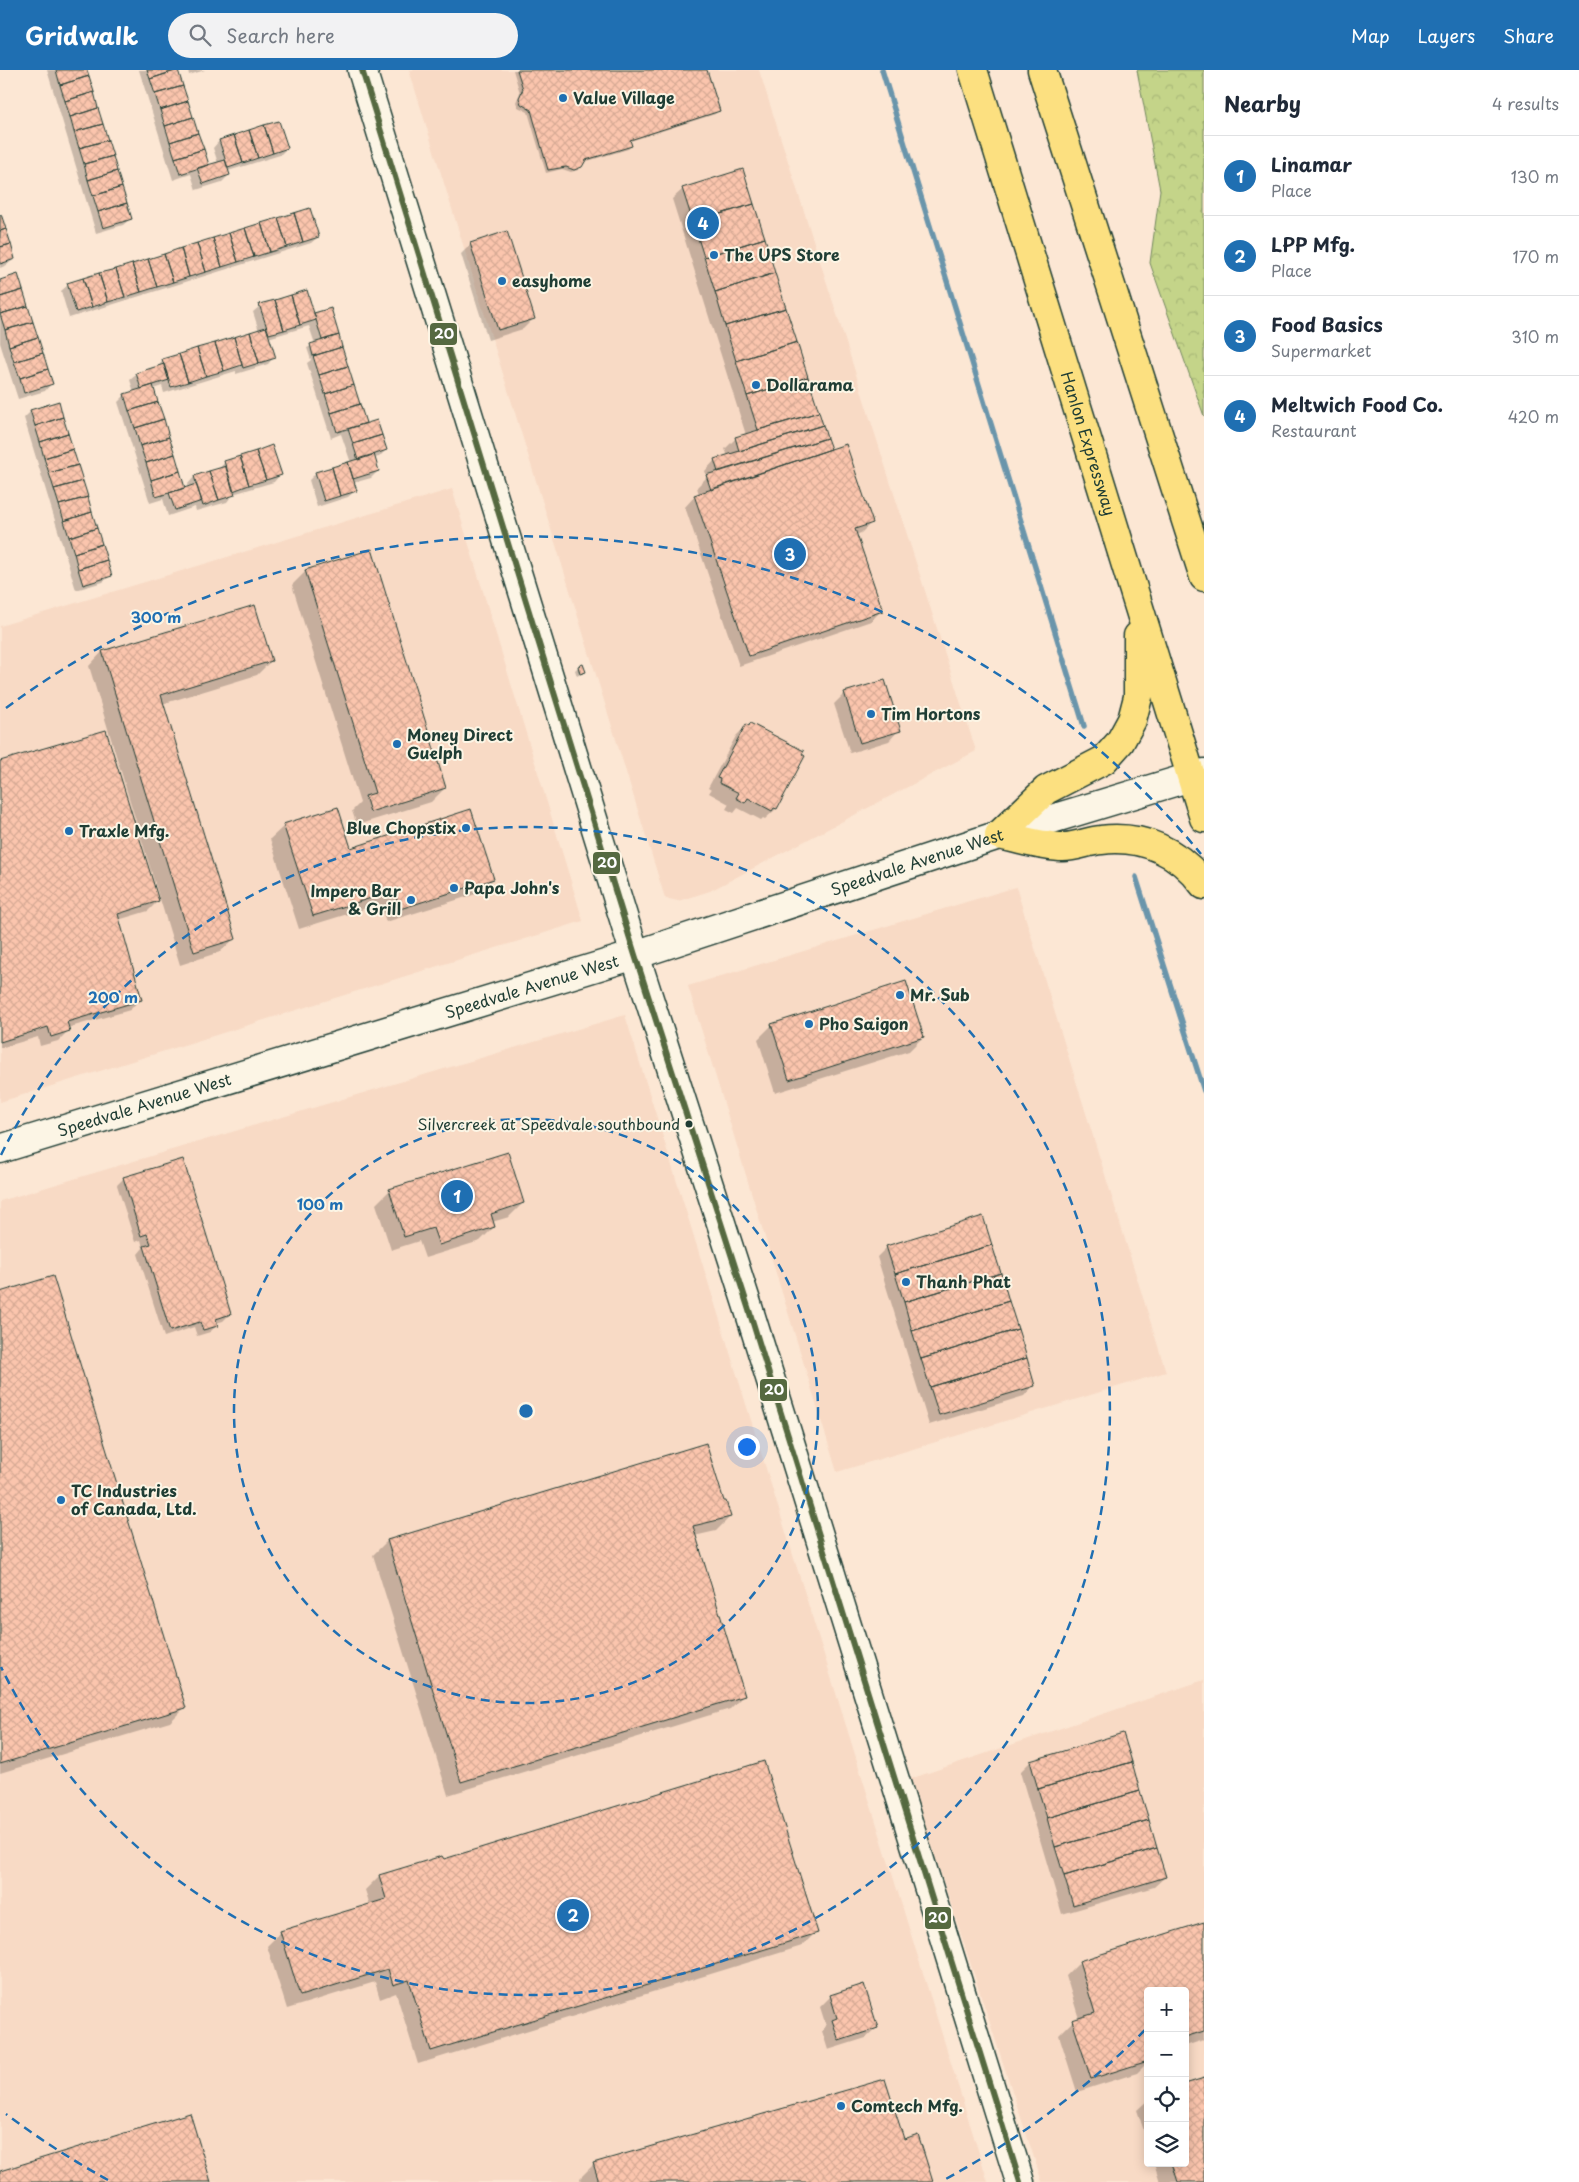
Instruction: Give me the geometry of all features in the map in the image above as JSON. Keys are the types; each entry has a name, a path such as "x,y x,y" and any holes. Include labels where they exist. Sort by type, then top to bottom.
{"highway":[{"name":"Hanlon Expressway","path":"973,70 1137,607 1197,774 1204,818"},
{"path":"1042,70 1204,578"},
{"path":"999,835 1046,790 1104,760 1120,742 1132,720 1138,697 1137,607"},
{"path":"999,835 1064,847 1102,839 1146,842 1170,854 1194,872 1204,885"}],"main road":[{"path":"362,70 635,955 751,1314 1020,2182"},
{"name":"Speedvale Avenue West","path":"0,1149 635,955 999,835 1197,774"}],"shaded area":[{"path":"409,70 759,70 976,751 710,891 678,901 665,898"},
{"path":"452,489 583,921 0,1102 0,626"},
{"path":"1016,887 1166,1372 837,1472 688,986"},
{"path":"625,1015 988,2182 0,2182 0,1201"},
{"path":"1204,1680 1204,2182 1042,2182 910,1779"}],"green space":[{"path":"1137,70 1204,70 1204,416 1150,263 1160,190"}],"building":[{"path":"56,70 87,70 89,76 60,85"},
{"path":"147,70 177,70 150,79"},
{"path":"178,70 183,86 155,94 150,79"},
{"path":"517,70 707,70 720,111 630,140 632,146 586,160 582,167 574,170 566,167 548,170 531,110 521,104 519,98 523,89"},
{"path":"89,76 94,92 65,101 60,85"},
{"path":"183,86 188,101 160,110 155,94"},
{"path":"94,92 98,108 70,117 65,101"},
{"path":"188,101 193,117 165,126 160,110"},
{"path":"98,108 103,124 74,132 70,117"},
{"path":"193,117 198,133 170,142 165,126"},
{"path":"279,121 288,148 273,153 264,125"},
{"path":"103,124 108,140 79,148 74,132"},
{"path":"264,125 273,153 258,158 249,130"},
{"path":"249,130 258,158 243,163 234,135"},
{"path":"198,133 204,149 175,158 170,142"},
{"path":"234,135 243,163 228,168 219,140"},
{"path":"108,140 113,156 84,164 79,148"},
{"path":"204,149 209,165 180,174 175,158"},
{"path":"113,156 117,171 88,180 84,164"},
{"path":"225,160 230,175 203,184 197,168"},
{"path":"743,169 754,204 693,222 682,188"},
{"path":"117,171 122,187 93,196 88,180"},
{"path":"122,187 127,203 98,212 93,196"},
{"path":"127,203 132,219 103,228 98,212"},
{"path":"754,204 765,238 704,257 693,222"},
{"path":"310,208 319,237 303,242 294,213"},
{"path":"294,213 303,242 287,247 278,218"},
{"path":"0,215 6,229 0,231"},
{"path":"278,218 287,247 270,252 261,223"},
{"path":"261,223 270,252 254,257 245,228"},
{"path":"245,228 254,257 238,262 229,233"},
{"path":"6,229 11,244 0,247 0,231"},
{"name":"easyhome","path":"507,231 535,319 498,330 470,243"},
{"path":"229,233 238,262 222,267 213,238"},
{"path":"213,238 222,267 206,272 197,243"},
{"path":"765,238 775,273 715,292 704,257"},
{"path":"197,243 206,272 189,277 181,248"},
{"path":"11,244 15,259 0,264 0,247"},
{"path":"181,248 189,277 173,282 164,254"},
{"path":"164,254 173,282 157,287 148,259"},
{"path":"148,259 157,287 141,292 132,264"},
{"path":"132,264 141,292 125,297 116,269"},
{"path":"116,269 125,297 108,302 99,273"},
{"path":"99,273 108,302 92,307 83,278"},
{"path":"775,273 786,308 725,326 715,292"},
{"path":"18,274 23,290 0,297 0,280"},
{"path":"83,278 92,307 76,312 67,283"},
{"path":"23,290 28,306 0,314 0,297"},
{"path":"307,290 316,320 300,325 291,295"},
{"path":"291,295 300,325 284,330 275,300"},
{"path":"275,300 284,330 269,334 259,304"},
{"path":"28,306 33,322 5,330 0,314"},
{"path":"331,308 339,335 322,340 314,313"},
{"path":"786,308 797,342 736,361 725,326"},
{"path":"33,322 38,337 9,346 5,330"},
{"path":"266,327 276,358 259,363 250,332"},
{"path":"250,332 259,363 243,368 234,337"},
{"path":"339,335 342,347 313,356 310,344"},
{"path":"38,337 43,353 14,362 9,346"},
{"path":"234,337 242,365 224,371 215,343"},
{"path":"797,342 808,377 747,396 736,361"},
{"path":"215,343 224,371 206,376 197,348"},
{"path":"342,347 348,366 319,375 313,356"},
{"path":"197,348 206,376 188,382 179,354"},
{"path":"43,353 48,369 20,378 14,362"},
{"path":"179,354 188,382 171,387 162,359"},
{"path":"164,364 169,380 141,389 136,373"},
{"path":"348,366 354,385 325,394 319,375"},
{"path":"48,369 53,384 24,393 20,378"},
{"path":"808,377 819,412 758,430 747,396"},
{"path":"153,385 158,402 129,411 124,394"},
{"path":"354,385 360,404 331,413 325,394"},
{"path":"59,401 63,417 35,426 30,410"},
{"path":"158,402 164,419 135,428 129,411"},
{"path":"360,404 366,423 337,432 331,413"},
{"path":"819,412 823,425 739,451 735,437"},
{"path":"63,417 68,433 40,442 35,426"},
{"path":"164,419 169,437 140,446 135,428"},
{"path":"377,420 382,435 353,444 348,429"},
{"path":"823,425 827,438 718,472 714,459"},
{"path":"68,433 73,449 44,458 40,442"},
{"path":"382,435 387,450 358,460 353,444"},
{"path":"169,437 175,454 146,463 140,446"},
{"path":"827,438 831,449 711,490 706,475"},
{"path":"846,444 873,523 855,529 883,611 749,656 694,495"},
{"path":"272,445 282,475 266,480 256,451"},
{"path":"73,449 78,465 49,473 44,458"},
{"path":"256,451 266,480 249,485 240,456"},
{"path":"175,454 180,471 151,480 146,463"},
{"path":"374,454 379,471 353,479 348,462"},
{"path":"240,456 249,485 233,491 224,461"},
{"path":"348,462 357,491 340,496 332,467"},
{"path":"78,465 83,481 54,489 49,473"},
{"path":"226,466 235,495 219,500 209,471"},
{"path":"332,467 340,496 324,501 315,472"},
{"path":"180,471 185,488 156,497 151,480"},
{"path":"209,471 219,500 203,506 194,476"},
{"path":"83,481 88,497 59,505 54,489"},
{"path":"196,484 202,501 175,510 169,493"},
{"path":"88,497 92,512 64,521 59,505"},
{"path":"92,512 97,528 69,537 64,521"},
{"path":"97,528 102,544 74,553 69,537"},
{"path":"102,544 107,560 78,569 74,553"},
{"path":"372,549 446,788 370,812 365,796 375,793 305,570"},
{"path":"107,560 112,576 83,585 78,569"},
{"path":"255,605 272,661 161,695 236,939 194,952 102,651"},
{"path":"583,664 586,672 580,674 578,666"},
{"path":"885,680 901,731 860,743 844,692"},
{"path":"750,723 804,751 802,754 805,756 777,809 774,808 772,811 748,798 745,803 736,798 739,793 719,783 720,779 717,778 746,724 749,726"},
{"name":"Traxle Mfg.","path":"106,730 159,901 118,914 142,1000 67,1022 70,1031 51,1037 48,1027 0,1042 0,761"},
{"path":"338,807 351,848 471,809 494,879 400,909 394,891 313,916 283,824"},
{"path":"906,981 924,1037 789,1080 771,1024"},
{"path":"508,1152 524,1203 491,1214 495,1227 439,1245 433,1228 404,1237 389,1189"},
{"path":"183,1159 231,1314 216,1319 218,1326 203,1330 200,1322 170,1331 144,1246 151,1244 147,1234 141,1236 123,1177"},
{"path":"983,1216 992,1245 895,1274 886,1246"},
{"path":"992,1245 1001,1273 904,1302 895,1274"},
{"path":"1001,1273 1009,1301 912,1331 904,1302"},
{"name":"TC Industries of Canada, Ltd.","path":"53,1276 186,1708 0,1764 0,1292"},
{"path":"1009,1301 1018,1329 921,1359 912,1331"},
{"path":"1018,1329 1027,1358 930,1387 921,1359"},
{"path":"1027,1358 1035,1386 939,1415 930,1387"},
{"path":"706,1443 724,1501 726,1501 731,1517 693,1526 745,1696 461,1782 387,1540"},
{"path":"1123,1733 1132,1762 1038,1789 1030,1761"},
{"path":"764,1761 818,1933 431,2051 409,1980 393,1985 388,1969 300,1996 280,1931 386,1899 379,1875 442,1856 444,1859"},
{"path":"1132,1762 1140,1791 1047,1818 1038,1789"},
{"path":"1140,1791 1149,1820 1055,1847 1047,1818"},
{"path":"1149,1820 1157,1848 1064,1876 1055,1847"},
{"path":"1157,1848 1166,1877 1073,1905 1064,1876"},
{"path":"1204,1922 1204,2031 1189,2036 1189,1987 1144,1987 1144,2062 1091,2079 1072,2020 1095,2013 1079,1961"},
{"path":"864,1984 878,2028 839,2041 832,2020 837,2018 830,1995"},
{"path":"1204,2078 1204,2182 1178,2182 1173,2167 1189,2167 1189,2083"},
{"name":"Comtech Mfg.","path":"885,2079 904,2139 918,2134 933,2182 599,2182 593,2163"},
{"path":"190,2113 211,2182 0,2182 0,2171"}],"waterway":[{"path":"882,70 1084,726"},
{"path":"1136,877 1204,1091"}],"transit line":[{"name":"20","path":"362,70 635,955 748,1307 1020,2182"}],"place":[{"name":"Value Village","path":"563,98"},
{"name":"Meltwich Food Co.","path":"703,223"},
{"name":"The UPS Store","path":"714,255"},
{"name":"easyhome","path":"502,281"},
{"name":"Dollarama","path":"756,385"},
{"name":"Food Basics","path":"790,554"},
{"name":"Tim Hortons","path":"871,714"},
{"name":"Money Direct Guelph","path":"397,744"},
{"name":"Blue Chopstix","path":"466,828"},
{"name":"Traxle Mfg.","path":"69,831"},
{"name":"Papa John's","path":"454,888"},
{"name":"Impero Bar & Grill","path":"411,900"},
{"name":"Mr. Sub","path":"900,995"},
{"name":"Pho Saigon","path":"809,1024"},
{"name":"Silvercreek at Speedvale southbound","path":"689,1124"},
{"name":"Linamar","path":"457,1196"},
{"name":"Thanh Phat","path":"906,1282"},
{"name":"TC Industries of Canada, Ltd.","path":"61,1500"},
{"name":"LPP Mfg.","path":"573,1915"},
{"name":"Comtech Mfg.","path":"841,2106"}]}
